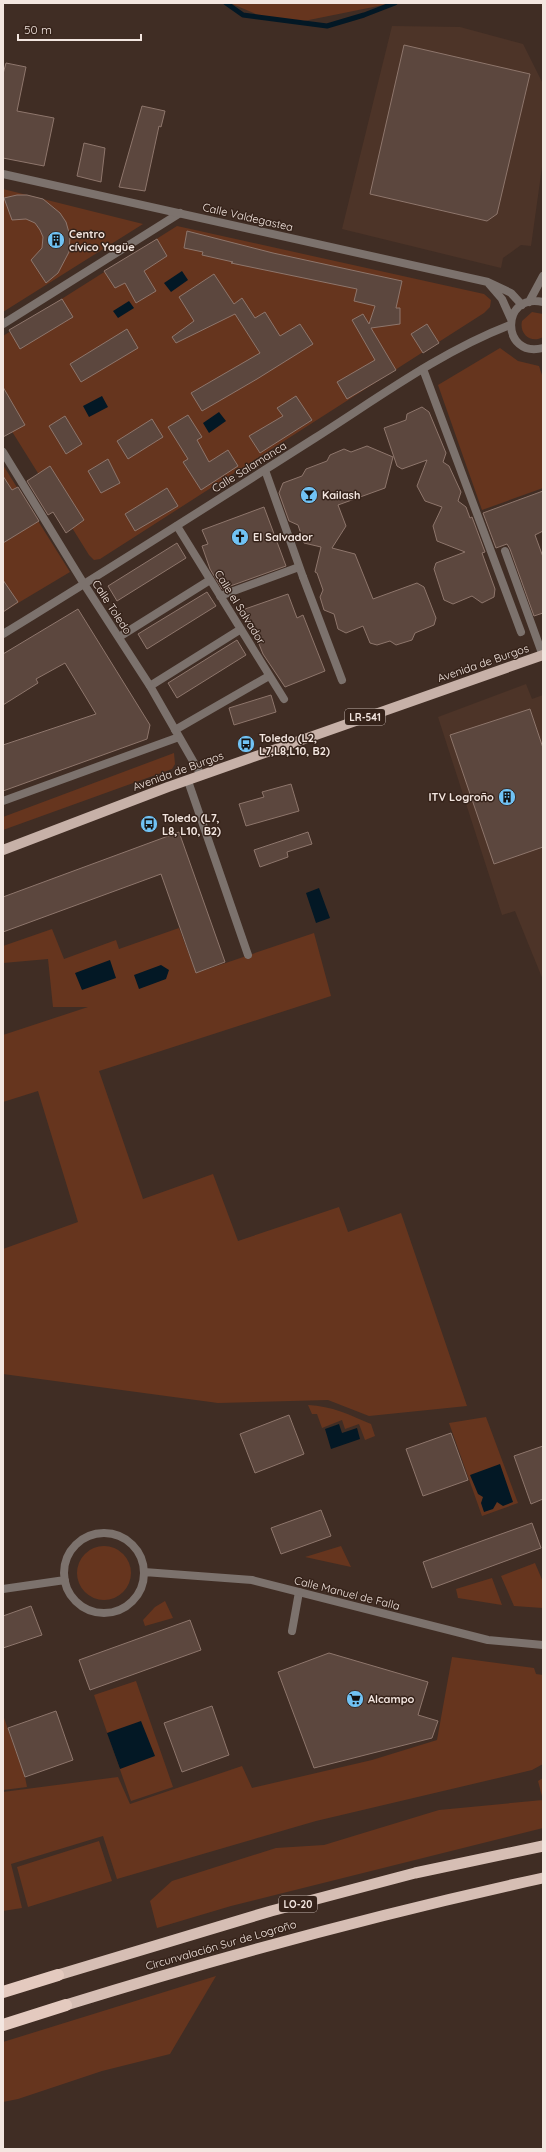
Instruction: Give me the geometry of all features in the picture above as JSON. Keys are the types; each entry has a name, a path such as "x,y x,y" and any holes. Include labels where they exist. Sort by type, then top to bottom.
{"highway":[{"name":"Circunvalación Sur de Logroño","path":"3,1992 271,1911 415,1873 543,1846"},
{"name":"Circunvalación Sur de Logroño","path":"3,2025 293,1938 435,1902 543,1878"}],"main road":[{"name":"Avenida de Burgos","path":"3,850 201,776 543,655"}],"street":[{"name":"Calle Valdegastea","path":"3,174 488,282 511,293 525,303"},
{"path":"3,324 180,213"},
{"path":"511,322 515,311 525,303 543,276"},
{"path":"488,282 502,299 516,340 529,349 543,355"},
{"path":"525,303 543,302"},
{"name":"Calle Salamanca","path":"3,634 177,526 423,369 479,337 511,322"},
{"path":"529,349 543,348"},
{"path":"423,369 521,632"},
{"name":"Calle Toledo","path":"3,452 84,584 150,686 201,776"},
{"path":"265,470 299,567 342,680"},
{"name":"Calle el Salvador","path":"177,526 284,699"},
{"path":"505,551 543,655"},
{"path":"220,596 299,567"},
{"path":"118,637 210,580"},
{"path":"150,686 240,629"},
{"path":"3,801 177,733 269,676"},
{"path":"188,781 248,955"},
{"path":"100,1533 113,1534 125,1539 135,1547 142,1559 144,1572 143,1583 138,1594 130,1604 120,1610 108,1613 97,1613 85,1609 75,1602 68,1592 64,1580 64,1567 68,1555 76,1544 87,1537 100,1533"},
{"name":"Calle Manuel de Falla","path":"144,1572 252,1580 488,1640 543,1645"},
{"path":"3,1589 64,1580"},
{"path":"292,1631 299,1592"}],"shaded area":[{"path":"230,3 393,3 299,22 270,20"},
{"path":"392,26 460,27 523,44 543,84 543,160 531,246 521,245 503,258 501,268 342,229"},
{"path":"3,189 143,224 3,312"},
{"path":"177,226 484,294 491,300 490,307 484,313 100,559 94,560 89,555 3,417 3,336"},
{"path":"532,312 543,314 543,337 539,339 530,338 524,334 522,330 522,321"},
{"path":"500,348 518,361 539,366 543,378 543,488 482,510 438,385"},
{"path":"3,465 70,572 3,612"},
{"path":"526,684 532,699 543,695 543,980 515,911 502,915 438,717"},
{"path":"174,753 175,764 172,769 3,830 3,817"},
{"path":"179,928 196,973 314,933 331,996 99,1071 143,1199 213,1174 238,1241 339,1207 348,1232 401,1213 467,1406 369,1416 328,1400 218,1403 3,1374 3,1249 78,1222 38,1091 3,1102 3,1035 88,1007 53,1007 48,959 3,963 3,946 52,929 64,959 116,940 119,949"},
{"path":"308,1405 333,1409 371,1424 375,1436 365,1440 359,1424 345,1429 342,1420 322,1428 317,1414 312,1414"},
{"path":"486,1417 518,1503 482,1516 449,1423"},
{"path":"104,1546 114,1548 123,1554 129,1563 131,1573 129,1583 123,1592 114,1598 104,1600 94,1598 85,1592 79,1583 77,1573 79,1563 85,1554 94,1548"},
{"path":"341,1546 351,1567 305,1557"},
{"path":"535,1563 543,1582 543,1608 514,1606 501,1576"},
{"path":"492,1578 502,1605 458,1598 456,1589"},
{"path":"165,1601 173,1618 145,1626 143,1620 155,1607"},
{"path":"452,1657 534,1668 536,1674 543,1675 543,1764 532,1770 316,1821 117,1879 103,1836 11,1864 22,1908 3,1911 3,1792 118,1777 130,1804 242,1766 252,1788 372,1760 437,1740"},
{"path":"136,1681 173,1787 131,1801 94,1695"},
{"path":"3,1715 25,1777 27,1787 3,1790"},
{"path":"543,1778 543,1800 538,1781"},
{"path":"543,1800 543,1828 231,1906 157,1928 150,1901 172,1881 276,1848 324,1845 439,1810"},
{"path":"99,1841 112,1881 28,1907 17,1867"},
{"path":"216,1976 170,2054 102,2071 18,2099 3,2102 3,2042"}],"water":[{"path":"182,271 188,280 171,292 164,283"},
{"path":"129,301 134,308 118,318 113,311"},
{"path":"102,396 108,407 89,417 83,406"},
{"path":"219,412 226,421 209,433 203,423"},
{"path":"319,888 330,918 316,923 306,893"},
{"path":"110,960 116,978 82,990 75,973"},
{"path":"161,965 169,970 166,979 139,989 134,975"},
{"path":"339,1424 342,1433 357,1428 360,1439 331,1449 325,1429"},
{"path":"500,1464 513,1502 503,1506 497,1502 493,1509 484,1512 481,1503 483,1497 478,1494 470,1475"},
{"path":"141,1721 155,1756 120,1769 107,1733"}],"building":[{"path":"404,45 530,74 497,214 487,221 370,194"},
{"path":"6,63 26,67 17,111 54,118 44,166 3,158 3,74"},
{"path":"142,106 165,111 161,127 159,126 145,191 119,187"},
{"path":"84,143 105,148 101,182 77,176"},
{"name":"Centro cívico Yagüe","path":"17,195 27,195 43,199 60,213 66,222 70,236 69,252 58,273 46,283 31,260 42,248 43,237 40,230 35,223 26,219 12,220 4,198"},
{"path":"187,231 273,253 402,281 396,308 400,308 400,324 371,328 396,370 347,399 337,382 375,360 352,320 363,314 369,324 375,306 354,301 357,289 231,263 233,262 202,255 203,252 184,248"},
{"path":"157,239 167,256 144,271 156,291 136,303 125,283 115,288 104,271"},
{"path":"214,274 234,304 242,298 255,318 265,312 280,336 300,324 313,344 202,411 191,393 260,353 235,314 176,343 172,337 194,321 179,297"},
{"path":"62,299 73,317 20,349 9,330"},
{"path":"427,324 439,343 423,353 411,334"},
{"path":"127,329 138,348 81,382 70,364"},
{"path":"3,387 25,425 3,437"},
{"path":"296,396 312,420 260,453 249,436 283,416 277,408"},
{"path":"422,407 429,412 446,453 443,462 449,466 461,492 458,501 466,507 470,518 472,517 485,552 482,553 495,589 494,597 482,603 472,596 453,604 444,600 434,569 436,563 465,552 437,541 433,526 442,507 425,501 417,486 427,460 402,469 397,466 384,428 406,420 407,414"},
{"path":"188,415 202,437 197,440 209,462 228,450 238,466 201,490 183,462 188,459 168,427"},
{"path":"65,416 82,444 66,454 49,426"},
{"path":"152,419 163,437 128,459 117,441"},
{"path":"367,446 393,457 385,488 338,505 346,526 332,548 355,554 373,599 417,583 424,587 436,618 434,625 415,633 412,640 396,645 390,641 377,645 370,643 363,626 346,633 338,629 334,614 324,610 320,597 323,590 317,573 315,572 321,547 304,543 298,525 289,521 279,493 283,483 302,476 306,469 327,461 330,455 344,449 351,452"},
{"path":"108,459 120,483 101,493 88,471"},
{"path":"50,466 84,520 66,533 53,512 48,515 27,481"},
{"path":"3,476 12,490 18,487 39,521 3,543"},
{"path":"167,488 178,506 135,531 125,514"},
{"path":"543,491 543,531 535,535 543,557 543,613 534,616 510,549 507,544 496,548 483,513"},
{"name":"El Salvador","path":"264,507 286,566 222,589 210,569 202,546 208,544 202,530"},
{"path":"177,543 186,558 117,601 108,586"},
{"path":"3,580 18,602 3,612"},
{"path":"207,592 216,606 147,649 138,634"},
{"path":"288,594 297,618 303,615 325,671 285,687 263,654 245,609"},
{"path":"78,609 150,725 147,739 3,791 3,745 96,714 65,663 36,679 38,683 3,705 3,654"},
{"path":"237,640 246,655 177,698 168,683"},
{"path":"271,695 276,712 234,725 229,708"},
{"name":"ITV Logroño","path":"530,709 543,748 543,847 494,864 450,735"},
{"path":"291,784 299,811 246,826 239,804 264,797 262,792"},
{"path":"179,832 225,962 196,973 161,874 3,932 3,897"},
{"path":"308,832 312,844 287,852 288,857 260,867 254,850"},
{"path":"289,1415 304,1454 255,1473 240,1434"},
{"path":"451,1433 468,1480 423,1496 406,1449"},
{"path":"543,1446 543,1499 531,1504 514,1456"},
{"path":"321,1510 331,1536 281,1554 271,1528"},
{"path":"532,1523 541,1548 432,1588 423,1562"},
{"path":"31,1606 42,1635 3,1648 3,1616"},
{"path":"190,1620 201,1650 90,1690 79,1660"},
{"name":"Alcampo","path":"329,1653 428,1682 418,1715 438,1721 432,1738 314,1768 278,1672"},
{"path":"212,1706 229,1755 182,1772 164,1723"},
{"path":"56,1711 73,1760 25,1777 8,1728"}],"waterway":[{"path":"226,3 243,15 327,26 364,15 395,3"}],"place":[{"name":"Centro cívico Yagüe","path":"56,240"},
{"name":"Kailash","path":"309,495"},
{"name":"El Salvador","path":"240,537"},
{"name":"Toledo (L2, L7,L8,L10, B2)","path":"246,744"},
{"name":"ITV Logroño","path":"507,797"},
{"name":"Toledo (L7, L8, L10, B2)","path":"149,824"},
{"name":"Alcampo","path":"355,1699"}]}
